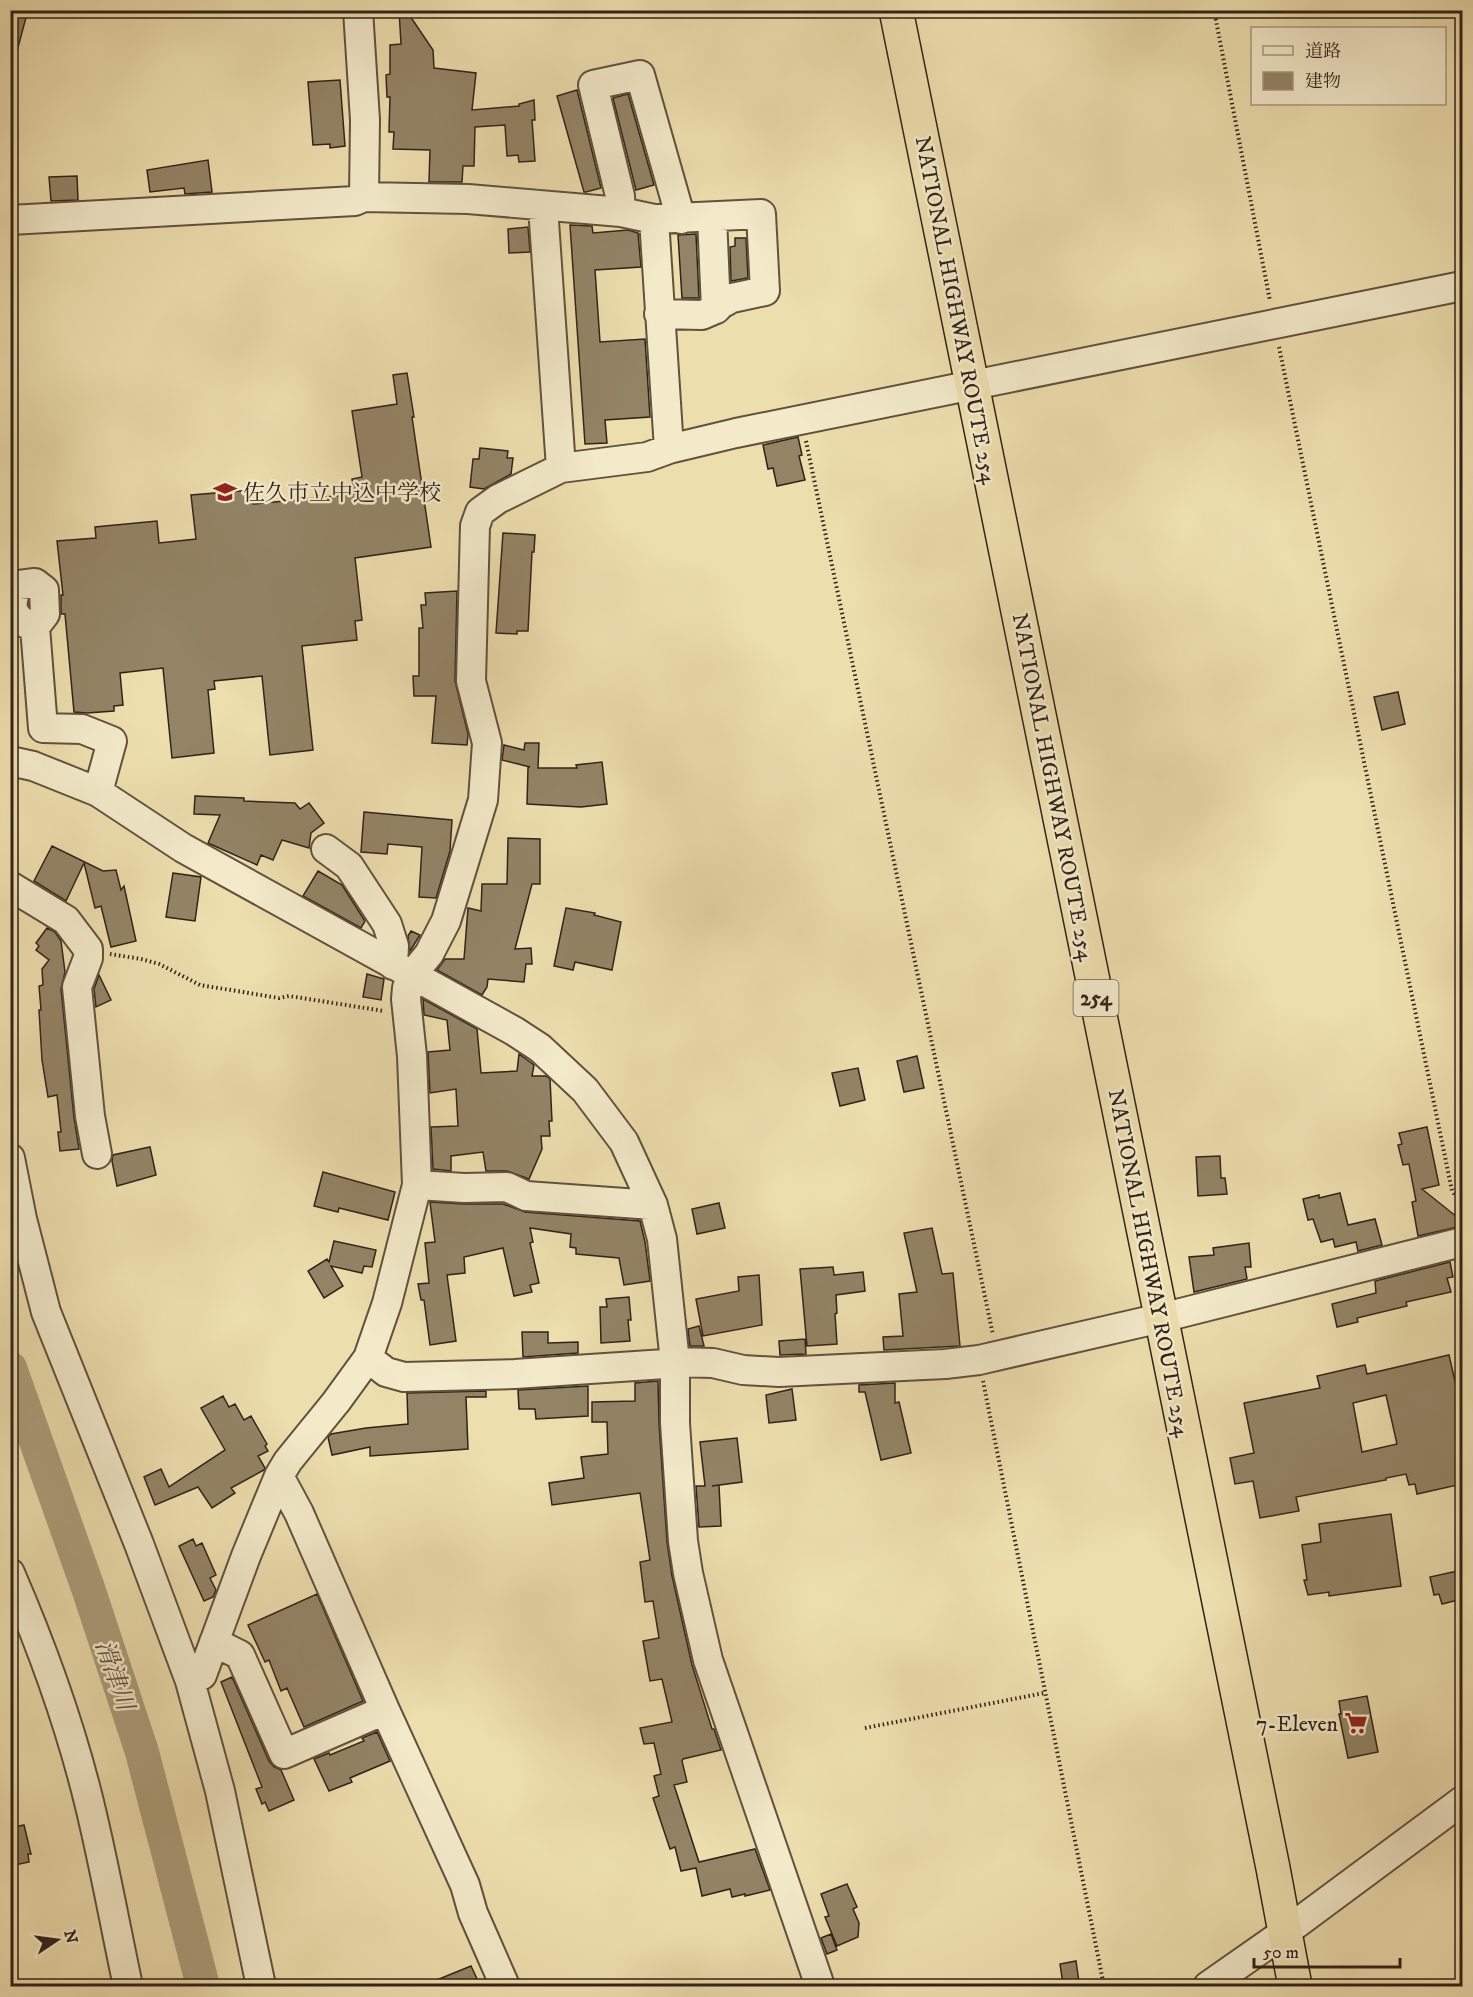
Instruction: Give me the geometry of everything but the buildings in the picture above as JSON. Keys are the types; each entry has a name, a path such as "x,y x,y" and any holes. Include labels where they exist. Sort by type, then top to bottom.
{"highway":[{"name":"NATIONAL HIGHWAY ROUTE 254","path":"896,10 1295,1986"}],"street":[{"path":"358,10 365,120 364,197"},
{"path":"621,212 620,196 593,85 640,75 668,219 659,314 669,449"},
{"path":"10,220 355,201 364,197 468,199 621,212 668,219 761,214 765,291 732,298 702,315 659,314"},
{"path":"543,207 561,468"},
{"path":"712,217 716,309"},
{"path":"402,970 429,954 446,921 483,800 487,743 471,681 475,526 480,513 498,499 561,468 647,457 669,449 802,420 1462,286"},
{"path":"35,627 43,728 82,729 112,741 98,792"},
{"path":"10,761 33,766 98,792 183,848 514,1031 540,1048 585,1090 624,1142 653,1205 662,1239 675,1362 676,1446 682,1532 688,1573 708,1660 820,1986"},
{"path":"190,1681 202,1675 246,1556 279,1476 288,1461 368,1358 387,1303 417,1185 407,988 387,924 349,866 326,849"},
{"path":"10,886 66,920 88,949 88,958 76,987 90,1116 97,1154"},
{"path":"10,1158 22,1219 46,1312 139,1544 190,1681 220,1791 261,1986"},
{"path":"417,1185 464,1188 507,1187 526,1196 653,1205"},
{"path":"368,1358 386,1372 404,1377 515,1374 675,1362 712,1363 743,1370 779,1372 945,1364 988,1358 1161,1318 1462,1242"},
{"path":"279,1476 299,1513 465,1885 473,1913 505,1986"},
{"path":"10,1573 62,1709 89,1802 128,1986"},
{"path":"214,1642 240,1655 284,1754 385,1710"},
{"path":"1208,1986 1284,1933 1462,1801"}],"path":[{"path":"1214,10 1274,325 1452,1191 1462,1204"},
{"path":"802,420 988,1358 1044,1693 1104,1986"},
{"path":"88,949 159,964 200,985 279,998 289,996 408,1015"},
{"path":"866,1728 1044,1693"}],"waterway":[{"name":"滑津川","path":"10,1368 88,1588 142,1752 203,1986"}],"place":[{"name":"佐久市立中込中学校","path":"225,492"},
{"name":"7-Eleven","path":"1356,1723"}]}
